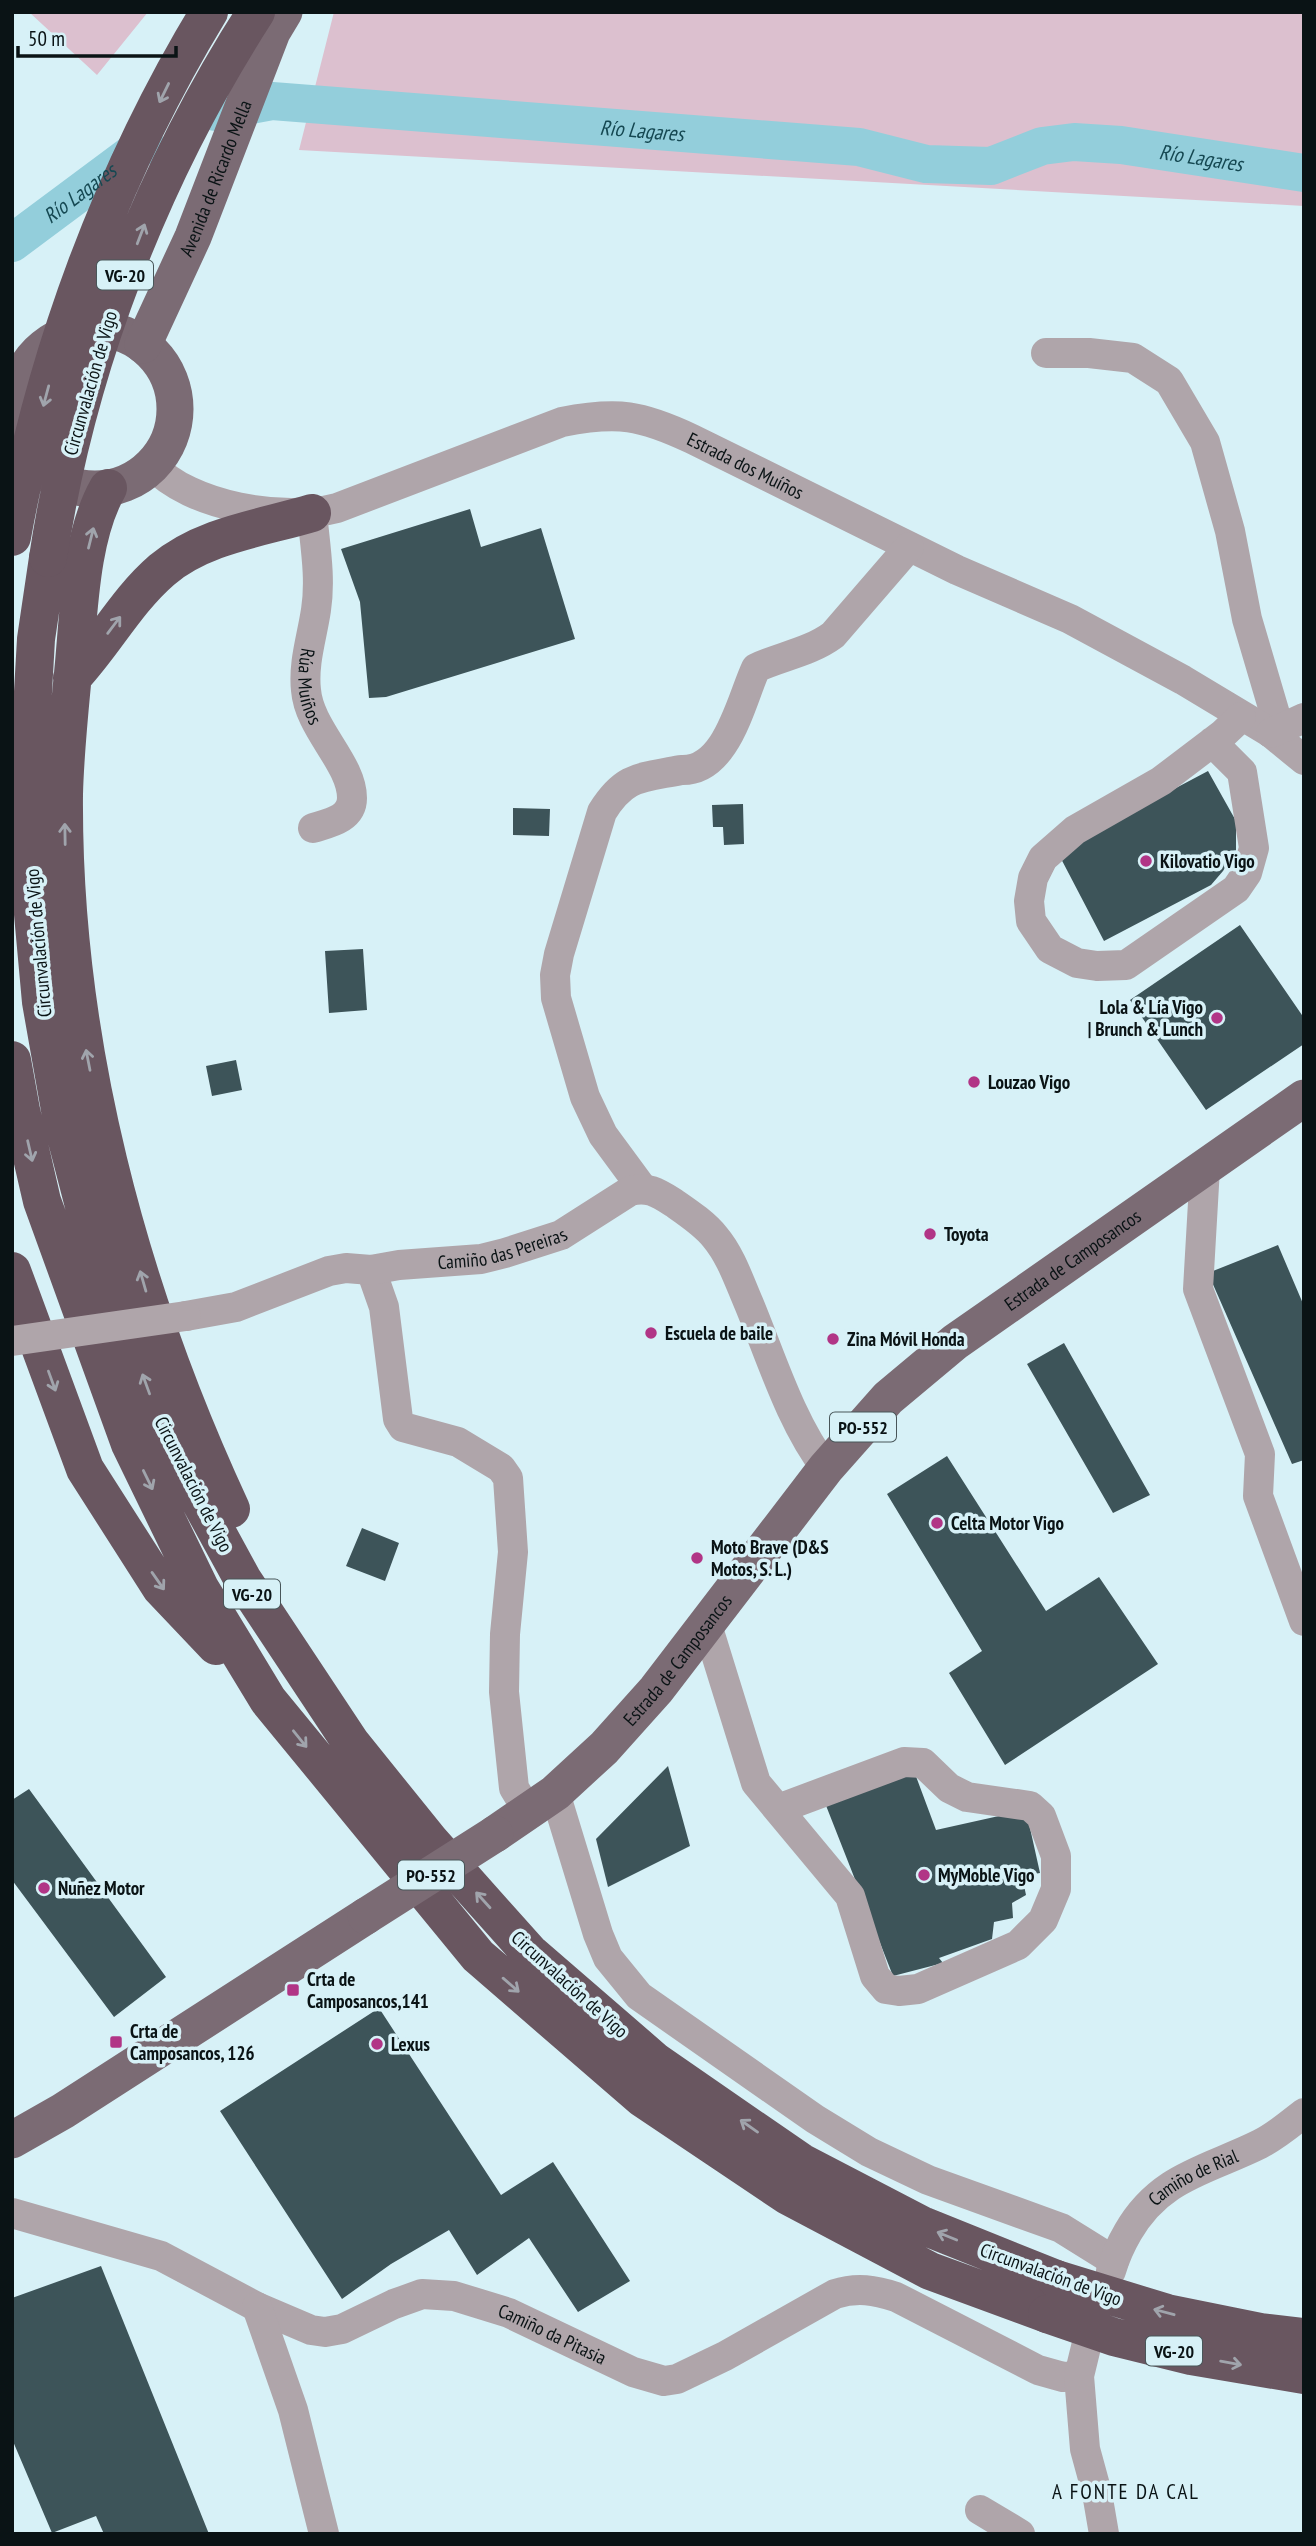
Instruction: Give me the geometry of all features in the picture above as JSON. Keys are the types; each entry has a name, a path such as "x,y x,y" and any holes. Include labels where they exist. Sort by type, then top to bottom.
{"highway":[{"name":"Circunvalación de Vigo","path":"12,537 21,490 54,364 90,257 112,202 167,86 209,12"},
{"name":"Circunvalación de Vigo","path":"270,19 211,85 150,209 127,269 103,333 55,510 36,639 27,797 32,903 41,1002 62,1121 90,1228 166,1439 243,1580 351,1742 430,1841 529,1952 656,2062 801,2162 1052,2296 1114,2337 1191,2356 1304,2375"},
{"path":"108,488 101,501 89,543 80,595 64,792 65,859 71,937 84,1039 107,1155 149,1302 206,1454 262,1576 344,1710 351,1742"},
{"path":"72,678 89,660 136,597 162,570 193,550 225,537 312,513"},
{"name":"Circunvalación de Vigo","path":"12,1060 42,1201 130,1444 200,1588 268,1700 478,1956 642,2098 788,2196 918,2265 1052,2296 1304,2337"},
{"path":"12,1271 85,1469 162,1588 268,1700"}],"main road":[{"name":"Avenida de Ricardo Mella","path":"144,345 192,237 233,131 270,19"},
{"path":"94,328 112,330 144,345 166,370 175,403 170,436 152,465 132,480 108,488 91,489 58,480 44,471 16,438 15,406 23,372 45,345 60,336 77,331 94,328"},
{"name":"Estrada de Camposancos","path":"12,2140 63,2111 542,1802 612,1738 656,1690 826,1468 888,1398 955,1342 1304,1098"},
{"name":"Estrada de Camposancos","path":"12,2157 63,2111"}],"street":[{"path":"1046,353 1089,353 1133,358 1169,381 1205,442 1230,531 1247,618 1275,714 1271,733"},
{"name":"Estrada dos Muíños","path":"152,465 183,489 210,498 251,509 312,513 337,508 552,425 590,417 638,417 660,424 909,547 1070,619 1183,680 1271,733 1304,760"},
{"name":"Rúa Muíños","path":"312,513 318,579 316,609 307,656 306,691 313,718 337,758 350,786 353,801 347,814 338,820 313,828"},
{"path":"826,1468 813,1452 734,1269 715,1236 683,1209 655,1191 642,1188 603,1135 586,1097 556,998 555,975 602,811 613,793 625,783 689,770 706,761 727,740 756,668 772,660 818,646 833,635 909,547"},
{"path":"1212,742 1242,772 1254,848 1247,873 1236,889 1126,965 1097,966 1077,963 1050,949 1031,921 1029,901 1033,878 1043,858 1075,830 1161,781 1241,717"},
{"path":"1271,733 1304,718"},
{"path":"1205,1168 1198,1289 1260,1454 1258,1496 1304,1621"},
{"name":"Camiño das Pereiras","path":"12,1341 236,1307 329,1271 346,1268 371,1270 506,1254 561,1235 630,1191 642,1188"},
{"path":"371,1270 384,1307 398,1419 403,1427 458,1442 500,1468 508,1478 513,1552 506,1634 505,1703 514,1787 542,1802"},
{"path":"707,1625 756,1783 849,1896 875,1976 886,1989 918,1989 1018,1945 1043,1920 1056,1889 1056,1856 1041,1816 1030,1806 967,1797 949,1787 923,1763 904,1762 778,1809"},
{"name":"Camiño de Rial","path":"542,1802 608,1958 639,1996 815,2119 869,2152 928,2180 1061,2228 1112,2266 1141,2212 1162,2190 1188,2174 1263,2143 1304,2113"},
{"name":"Camiño da Pitasia","path":"12,2213 161,2256 257,2307 311,2330 325,2332 342,2329 422,2294 454,2295 509,2313 633,2372 664,2381 677,2379 725,2356 835,2294 862,2290 896,2297 1038,2370 1063,2377 1082,2361 1085,2449 1097,2493 1104,2534"},
{"path":"257,2307 293,2410 324,2534"},
{"path":"980,2510 1020,2534"}],"shaded area":[{"path":"29,12 148,12 97,75"},
{"path":"334,12 1304,12 1304,206 299,150"}],"building":[{"path":"470,509 481,547 541,528 575,639 386,697 369,698 360,602 341,549"},
{"name":"Kilovatio Vigo","path":"1208,771 1236,821 1236,850 1211,885 1104,941 1057,851"},
{"path":"743,804 744,844 724,845 723,827 713,827 712,805"},
{"path":"513,808 550,809 549,836 513,835"},
{"path":"1240,925 1304,1018 1304,1044 1206,1110 1130,1000"},
{"path":"363,949 367,1010 329,1013 325,951"},
{"path":"236,1060 242,1090 212,1096 206,1066"},
{"path":"1278,1245 1304,1306 1304,1460 1292,1464 1208,1273"},
{"path":"1064,1343 1150,1495 1113,1513 1027,1364"},
{"path":"947,1456 1046,1611 1099,1577 1158,1664 1005,1765 949,1673 982,1651 887,1494"},
{"path":"362,1528 399,1543 385,1581 346,1566"},
{"path":"668,1766 690,1846 608,1887 596,1839"},
{"path":"914,1771 936,1830 1026,1810 1040,1873 1022,1876 1026,1895 1012,1903 1013,1918 994,1922 992,1939 939,1958 943,1963 893,1976 825,1803"},
{"path":"29,1789 166,1977 114,2017 12,1880 12,1800"},
{"path":"379,2008 501,2195 553,2162 630,2281 578,2312 529,2238 477,2275 449,2230 391,2264 342,2299 220,2111"},
{"path":"101,2266 209,2534 104,2534 96,2516 52,2533 12,2439 12,2298"}],"waterway":[{"name":"Río Lagares","path":"215,112 272,101 859,147 926,164 991,166 1042,146 1074,142 1121,145 1304,173"},
{"name":"Río Lagares","path":"12,243 145,144"}],"place":[{"name":"Kilovatio Vigo","path":"1146,861"},
{"name":"Lola & Lía Vigo | Brunch & Lunch","path":"1217,1018"},
{"name":"Louzao Vigo","path":"974,1082"},
{"name":"Toyota","path":"930,1234"},
{"name":"Escuela de baile","path":"651,1333"},
{"name":"Zina Móvil Honda","path":"833,1339"},
{"name":"Celta Motor Vigo","path":"937,1523"},
{"name":"Moto Brave (D&S Motos, S. L.)","path":"697,1558"},
{"name":"MyMoble Vigo","path":"924,1875"},
{"name":"Nuñez Motor","path":"44,1888"},
{"name":"Crta de Camposancos,141","path":"293,1990"},
{"name":"Crta de Camposancos, 126","path":"116,2042"},
{"name":"Lexus","path":"377,2044"}],"district":[{"name":"A FONTE DA CAL","path":"1126,2491"}]}
